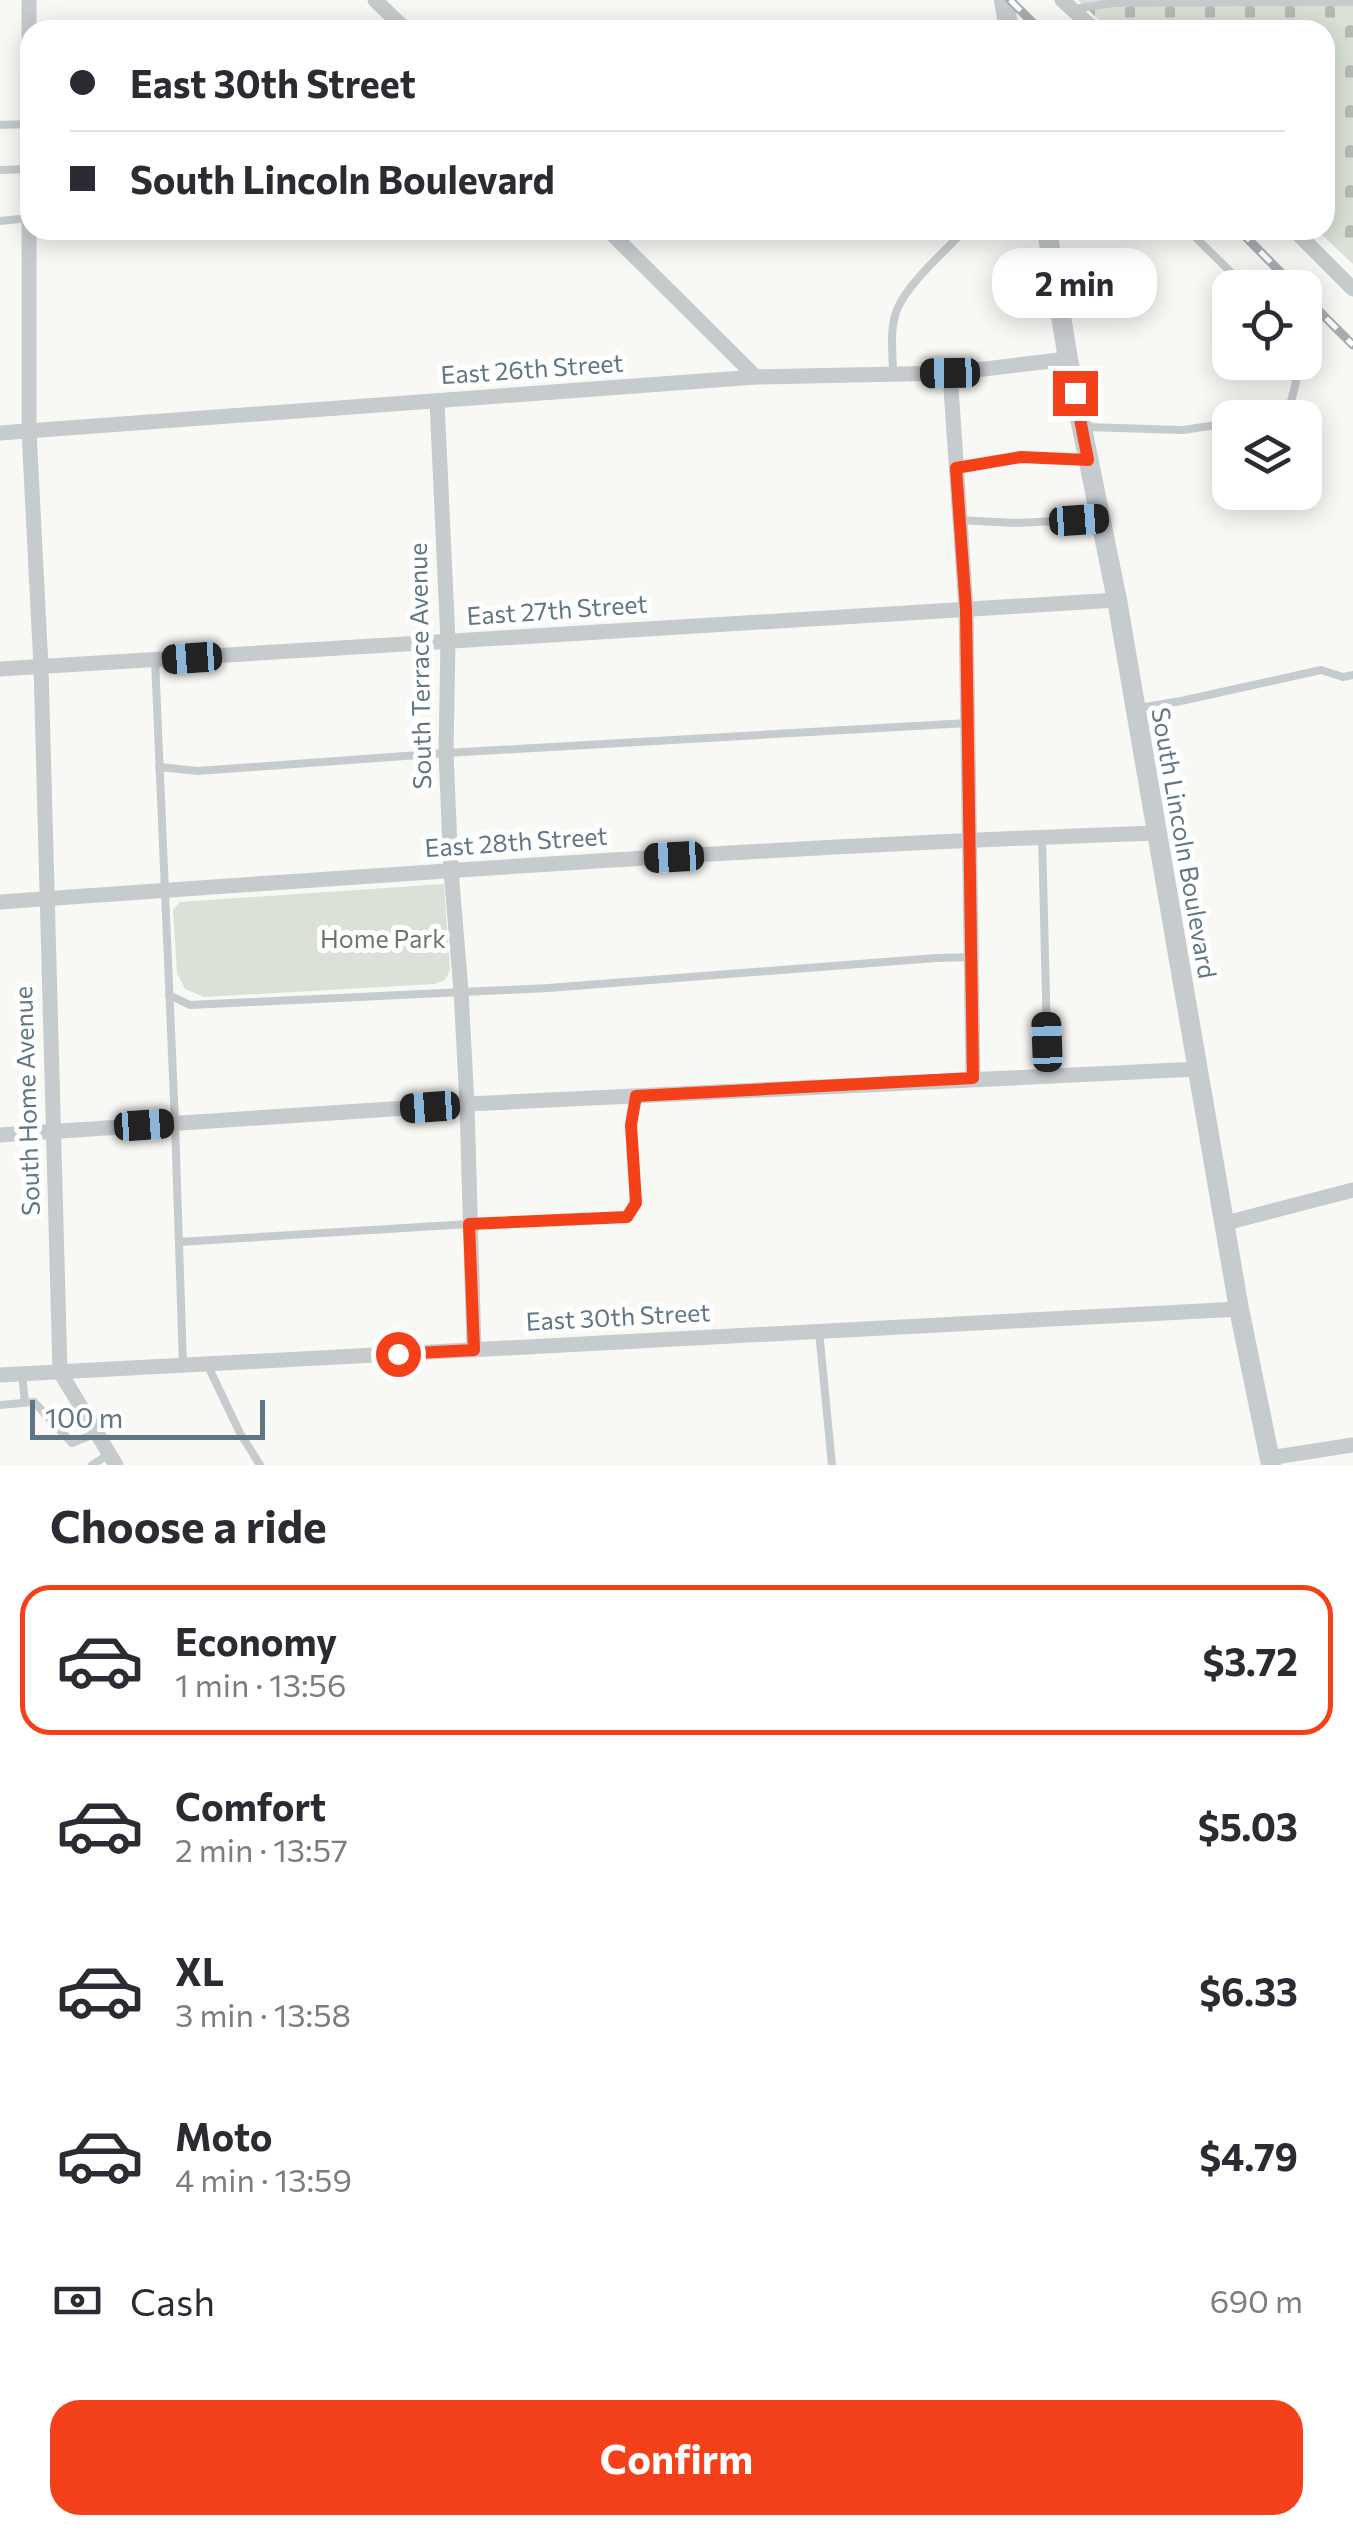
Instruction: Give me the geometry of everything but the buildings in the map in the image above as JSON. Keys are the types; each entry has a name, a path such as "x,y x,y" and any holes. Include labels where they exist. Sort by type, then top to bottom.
{"street":[{"path":"375,0 396,20"},
{"name":"South Home Avenue","path":"29,240 29,432 41,667 60,1372 113,1459"},
{"path":"618,240 756,377"},
{"name":"South Lincoln Boulevard","path":"1050,240 1068,359 1117,600 1239,1309 1270,1462"},
{"path":"1304,240 1353,289"},
{"name":"East 26th Street","path":"0,433 756,377 950,373 1068,359"},
{"path":"950,373 966,610 973,1078"},
{"name":"South Terrace Avenue","path":"437,400 448,641 446,753 467,1104 474,1350"},
{"name":"East 27th Street","path":"0,669 1117,600"},
{"name":"East 28th Street","path":"0,902 451,870 1156,833"},
{"path":"0,1135 467,1104 1198,1069"},
{"path":"1226,1223 1353,1190"},
{"name":"East 30th Street","path":"0,1375 1239,1309"},
{"path":"1270,1462 1353,1445"}],"lane":[{"path":"1068,4 1353,2"},
{"path":"894,374 896,310 905,294 956,240"},
{"path":"1198,240 1229,270"},
{"path":"1082,427 1183,430 1212,426"},
{"path":"956,468 1021,457 1088,460"},
{"path":"960,520 1014,523 1100,519"},
{"path":"156,660 183,1365"},
{"path":"1135,709 1322,670 1342,677 1353,676"},
{"path":"159,766 198,771 968,723"},
{"path":"1042,837 1048,1075"},
{"path":"169,995 190,1006 548,988 972,957"},
{"path":"179,1242 627,1217 636,1203 631,1125 636,1096"},
{"path":"819,1331 832,1465"},
{"path":"206,1364 240,1434 260,1465"},
{"path":"22,1374 25,1402"},
{"path":"0,1405 38,1404 72,1444 97,1433"},
{"path":"92,1465 113,1459"}],"green space":[{"path":"1078,0 1353,0 1353,264 1328,240 1335,240 1335,20 1099,20"},
{"name":"Home Park","path":"444,884 450,970 445,980 434,984 204,997 185,989 177,973 173,910 180,902"}],"railway":[{"path":"1010,0 1030,20"},
{"path":"1249,240 1278,270"},
{"path":"1322,314 1353,345"}],"route":[{"path":"398,1354 474,1350 469,1224 627,1217 636,1203 631,1125 636,1096 973,1078 966,610 956,468 1021,457 1088,460 1075,393"}]}
